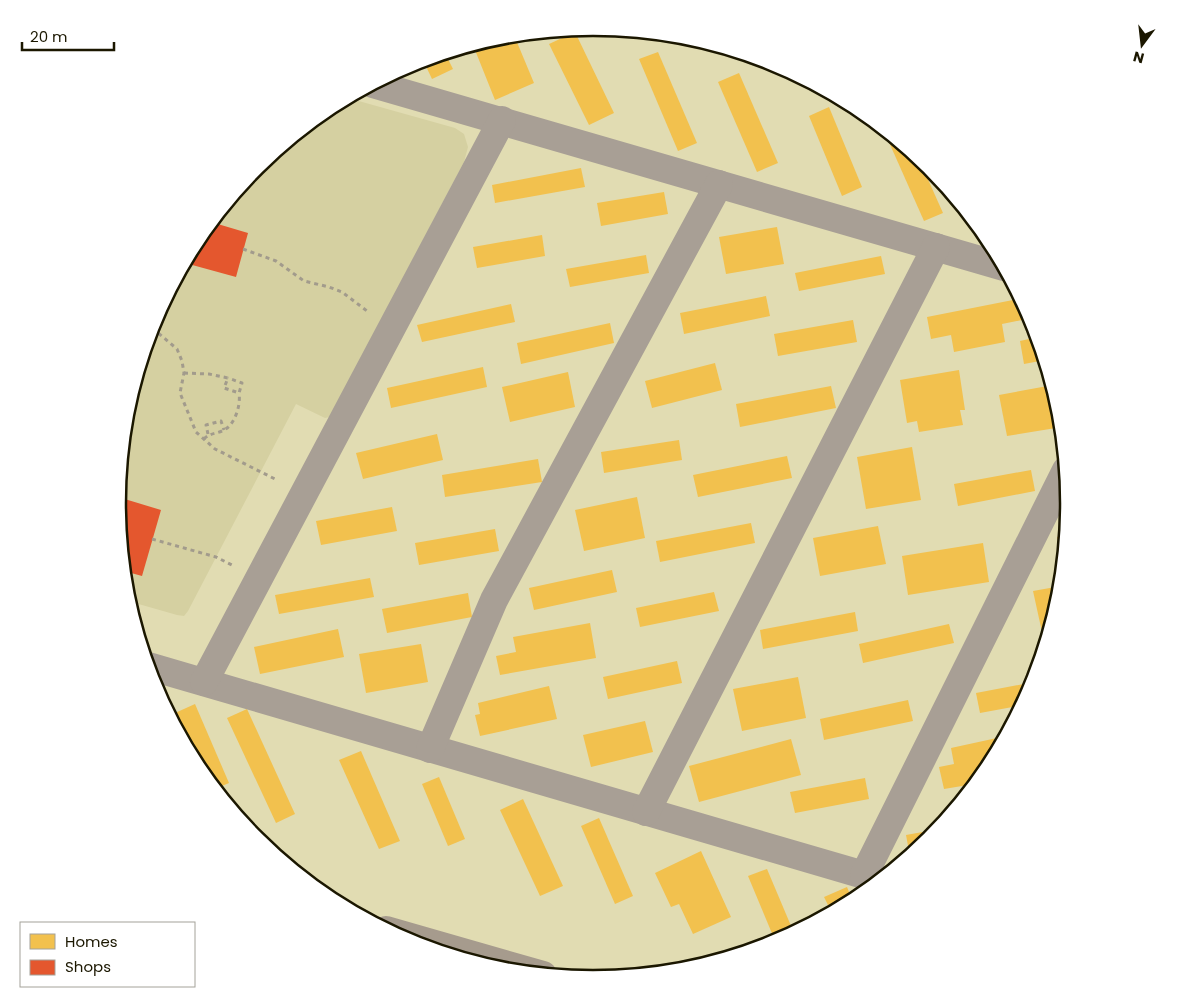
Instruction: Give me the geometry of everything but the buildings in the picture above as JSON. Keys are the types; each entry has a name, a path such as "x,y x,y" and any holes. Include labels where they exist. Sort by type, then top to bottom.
{"main road":[{"path":"443,946 489,959"}],"street":[{"path":"382,87 994,264"},
{"path":"204,682 502,120"},
{"path":"430,749 494,600 720,184"},
{"path":"646,812 936,247"},
{"path":"873,877 1060,482"},
{"path":"157,668 873,878"}],"path":[{"path":"244,249 276,261 304,281 342,292 392,327"},
{"path":"159,333 177,349 184,374 180,393 196,432 215,449 304,494"},
{"path":"184,374 208,374 242,383 236,415 224,430 208,434 204,439"},
{"path":"228,378 224,388 239,393"},
{"path":"208,434 206,424 221,421 224,430"},
{"path":"152,539 216,556 259,579"}],"shaded area":[{"path":"357,101 455,128 464,134 468,147 464,162 330,417 325,418 296,404 188,611 184,616 137,604 127,534 127,473 135,412 151,353 174,297 189,270 223,219 263,173 309,133"}]}
